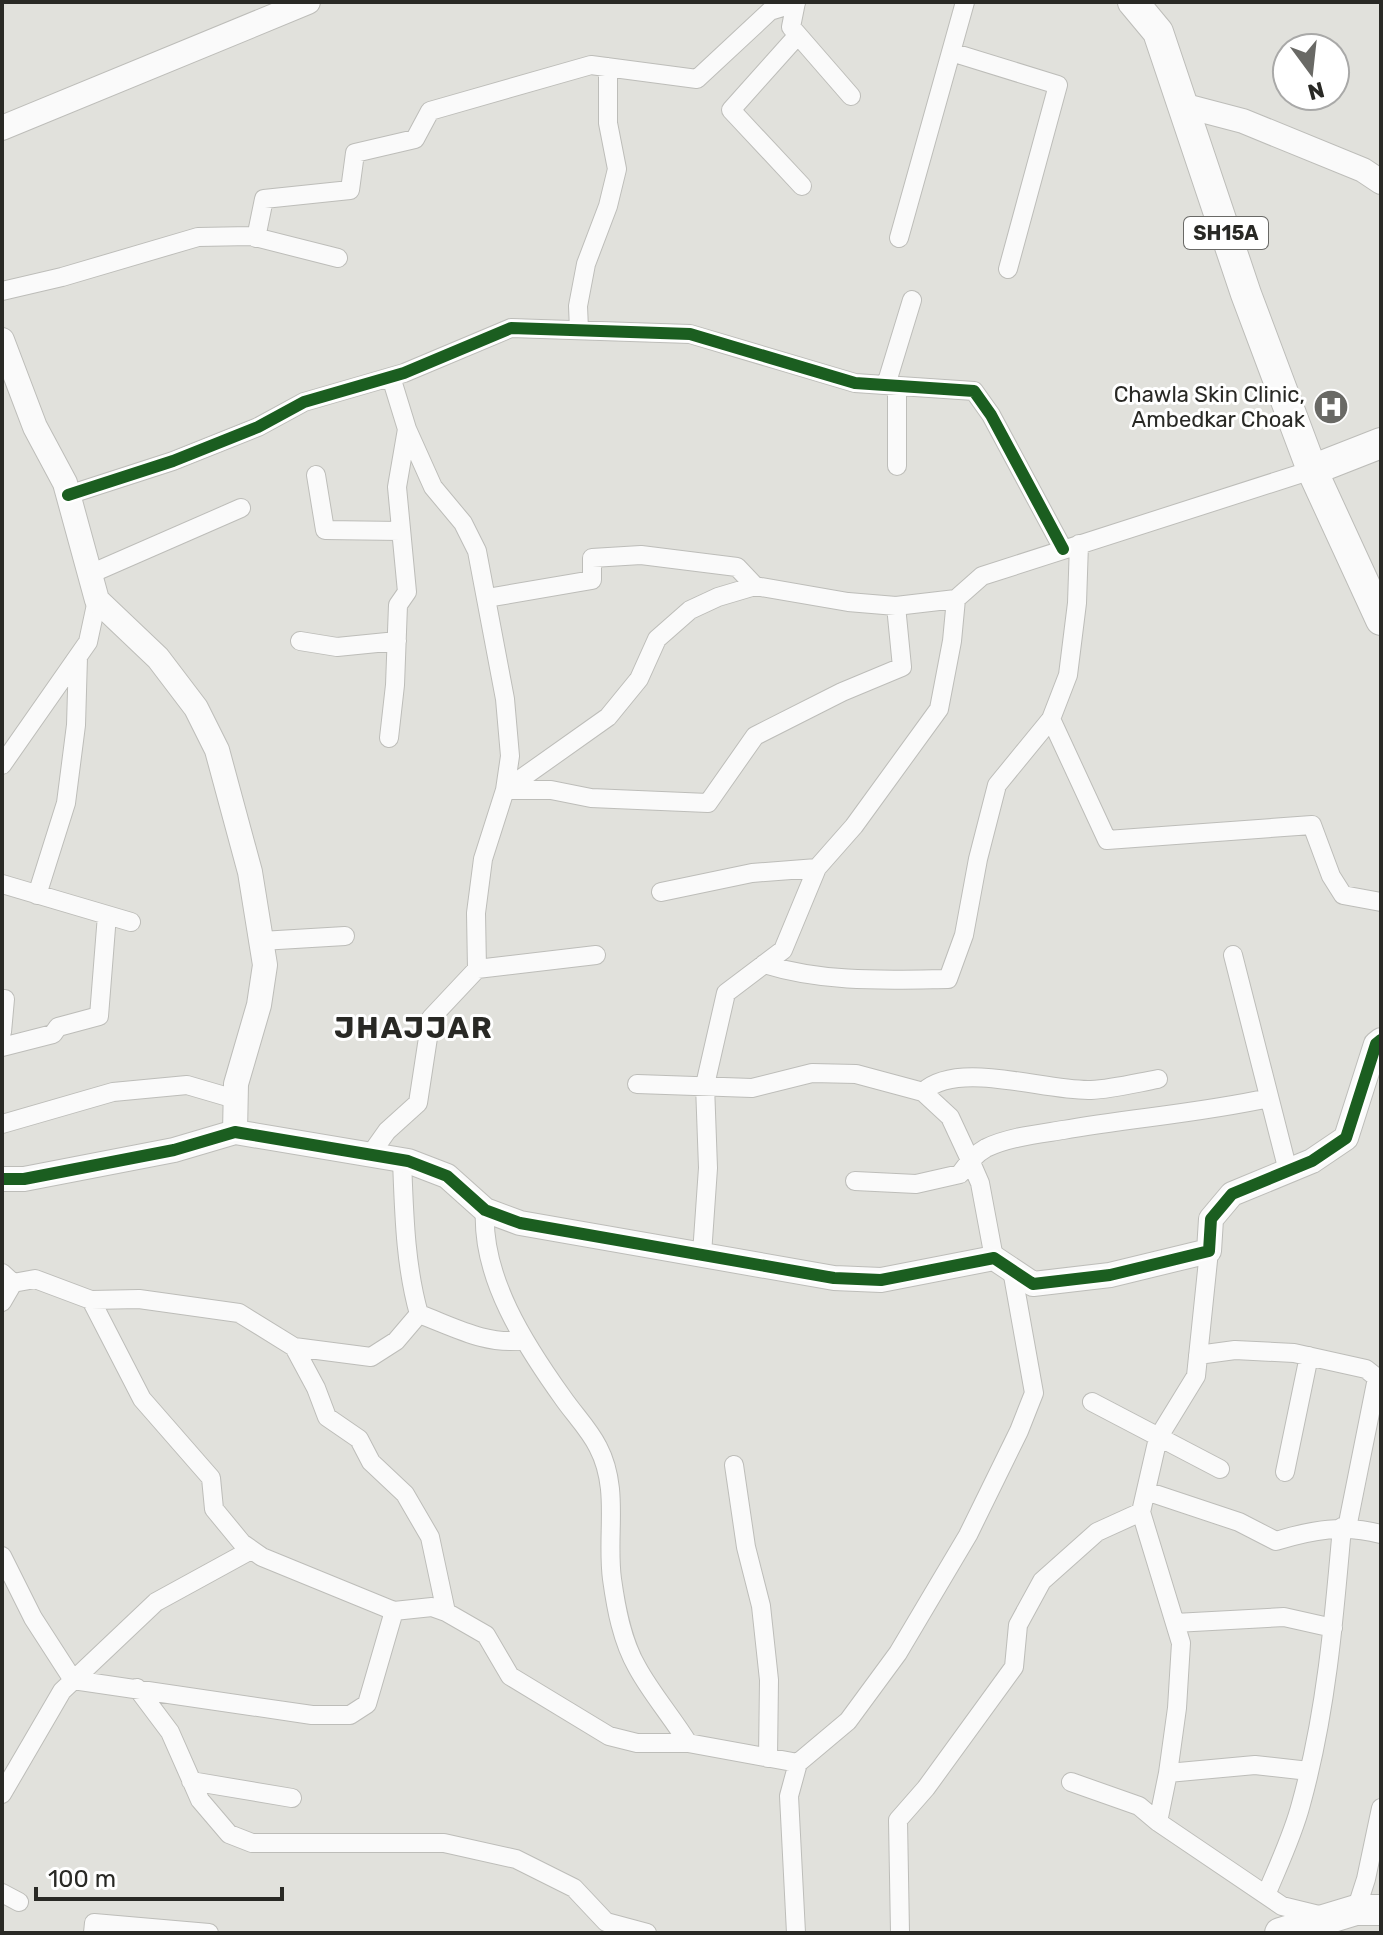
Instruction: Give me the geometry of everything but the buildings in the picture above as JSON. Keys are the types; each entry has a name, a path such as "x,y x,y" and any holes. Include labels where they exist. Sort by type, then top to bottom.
{"main road":[{"name":"SH15A","path":"1133,2 1157,17 1182,105 1246,294 1312,470"},
{"path":"1381,443 1312,470 1381,620"},
{"path":"1280,1933 1343,1917"}],"street":[{"path":"2,128 308,2"},
{"path":"796,2 791,27 851,96"},
{"path":"256,238 264,199 350,190 355,153 415,139 430,111 591,65 697,79 770,11 796,2"},
{"path":"899,238 965,2"},
{"path":"798,35 731,110 802,186"},
{"path":"951,52 1058,85 1008,269"},
{"path":"579,329 578,306 586,264 608,206 617,169 608,123 608,67"},
{"path":"1182,105 1243,121 1363,170 1381,182"},
{"path":"2,291 62,277 198,237 256,238 338,258"},
{"path":"897,466 892,386 912,300"},
{"path":"68,495 201,450 258,427 304,402 391,377 511,328 690,334 855,383 974,391 1071,547 1077,603 1068,675 1051,719 997,785 978,859 964,935 948,979 860,980 795,974 764,964"},
{"path":"2,340 35,427 65,483 97,600 88,642 2,765"},
{"path":"391,377 407,429 433,487 463,523 477,551 505,699 510,756 505,790 483,859 476,913 477,969"},
{"path":"389,738 395,685 398,605 407,592 397,487 407,429"},
{"path":"505,790 608,717 639,679 657,639 690,610 718,597 755,586 848,602 896,606 956,599 982,576 1312,470"},
{"path":"316,475 325,530 401,531"},
{"path":"90,574 241,508"},
{"path":"487,598 592,580 592,558 641,555 737,567 755,586"},
{"path":"702,1254 708,1168 705,1085 726,993 783,950 817,868 854,826 939,709 952,641 956,599"},
{"path":"97,600 158,658 196,708 217,750 250,872 265,965 259,1005 236,1084 235,1132"},
{"path":"505,790 551,790 591,798 708,803 755,736 842,692 902,667 896,606"},
{"path":"300,641 337,647 397,641"},
{"path":"37,895 66,803 76,725 78,657"},
{"path":"1051,719 1107,840 1312,825 1331,876 1343,895 1381,902"},
{"path":"661,892 752,873 817,868"},
{"path":"2,884 131,922"},
{"path":"2,1047 53,1034 58,1027 99,1016 107,915"},
{"path":"261,941 345,936"},
{"path":"370,1155 387,1131 418,1103 431,1018 477,969 596,955"},
{"path":"1233,955 1288,1171"},
{"path":"2,999 5,999 2,1032"},
{"path":"1158,1822 1177,1708 1181,1643 1141,1512 1158,1438 1196,1376 1211,1219 1232,1194 1312,1161 1346,1138 1376,1044 1381,1040"},
{"path":"637,1084 752,1088 812,1073 856,1074 923,1092 950,1117 980,1183 1034,1393 1019,1431 968,1535 898,1653 848,1721 798,1763 789,1796 796,1933"},
{"path":"923,1092 933,1083 955,1079 1023,1081 1090,1090 1158,1079"},
{"path":"2,1124 113,1092 187,1085 235,1099"},
{"path":"855,1181 916,1184 960,1174 970,1160 986,1148 1022,1137 1219,1109 1269,1098"},
{"path":"2,1179 24,1179 174,1150 235,1132 402,1160 447,1176 485,1210 520,1223 834,1278 881,1280 1003,1264 1033,1284 1110,1275 1209,1251"},
{"path":"402,1160 404,1219 419,1314"},
{"path":"485,1210 484,1232 494,1271 523,1340 597,1444 606,1465 611,1490 611,1576 621,1625 636,1666 688,1743"},
{"path":"2,1302 7,1278 35,1279 91,1300 139,1299 239,1313 294,1347 371,1357 396,1341 419,1314"},
{"path":"91,1300 142,1399 211,1478 214,1509 251,1550 394,1611 432,1607 446,1612 486,1635 510,1676 609,1736 637,1743 688,1743 798,1763"},
{"path":"419,1314 484,1338 508,1342 523,1340"},
{"path":"294,1347 316,1388 327,1417 359,1439 371,1462 405,1494 418,1515 430,1537 446,1612"},
{"path":"1198,1355 1235,1350 1294,1353 1366,1369 1379,1379 1344,1527 1321,1713 1309,1771 1301,1807 1266,1895"},
{"path":"1285,1472 1309,1356"},
{"path":"1092,1402 1220,1469"},
{"path":"734,1465 746,1547 763,1621 769,1680 768,1758"},
{"path":"1146,1491 1239,1522 1276,1541 1305,1532 1344,1527 1381,1534"},
{"path":"900,1933 898,1820 926,1788 1014,1667 1018,1625 1042,1581 1097,1532 1141,1512"},
{"path":"2,1794 62,1691 73,1680 156,1602 251,1550"},
{"path":"2,1556 33,1618 73,1680"},
{"path":"73,1680 312,1715 350,1715 367,1704 394,1611"},
{"path":"1175,1623 1284,1617 1333,1628"},
{"path":"137,1688 170,1732 200,1800 229,1834 252,1843 444,1843 516,1859 574,1888 606,1922 647,1933"},
{"path":"1168,1773 1255,1765 1309,1771"},
{"path":"191,1781 292,1798"},
{"path":"1071,1782 1139,1806 1282,1906 1343,1917 1376,1853 1381,1808"},
{"path":"2,1893 19,1902"},
{"path":"93,1933 94,1923 209,1933"}],"cycle path":[{"path":"68,495 173,461 258,427 304,402 404,373 511,328 690,334 855,383 974,391 991,415 1063,549"},
{"path":"2,1179 24,1179 174,1150 235,1132 408,1161 447,1176 485,1210 520,1223 834,1278 881,1280 994,1258 1033,1284 1110,1275 1209,1251 1211,1219 1232,1194 1312,1161 1346,1138 1376,1044 1381,1040"}],"place":[{"name":"Chawla Skin Clinic, Ambedkar Choak","path":"1331,407"}],"district":[{"name":"JHAJJAR","path":"414,1028"}]}
